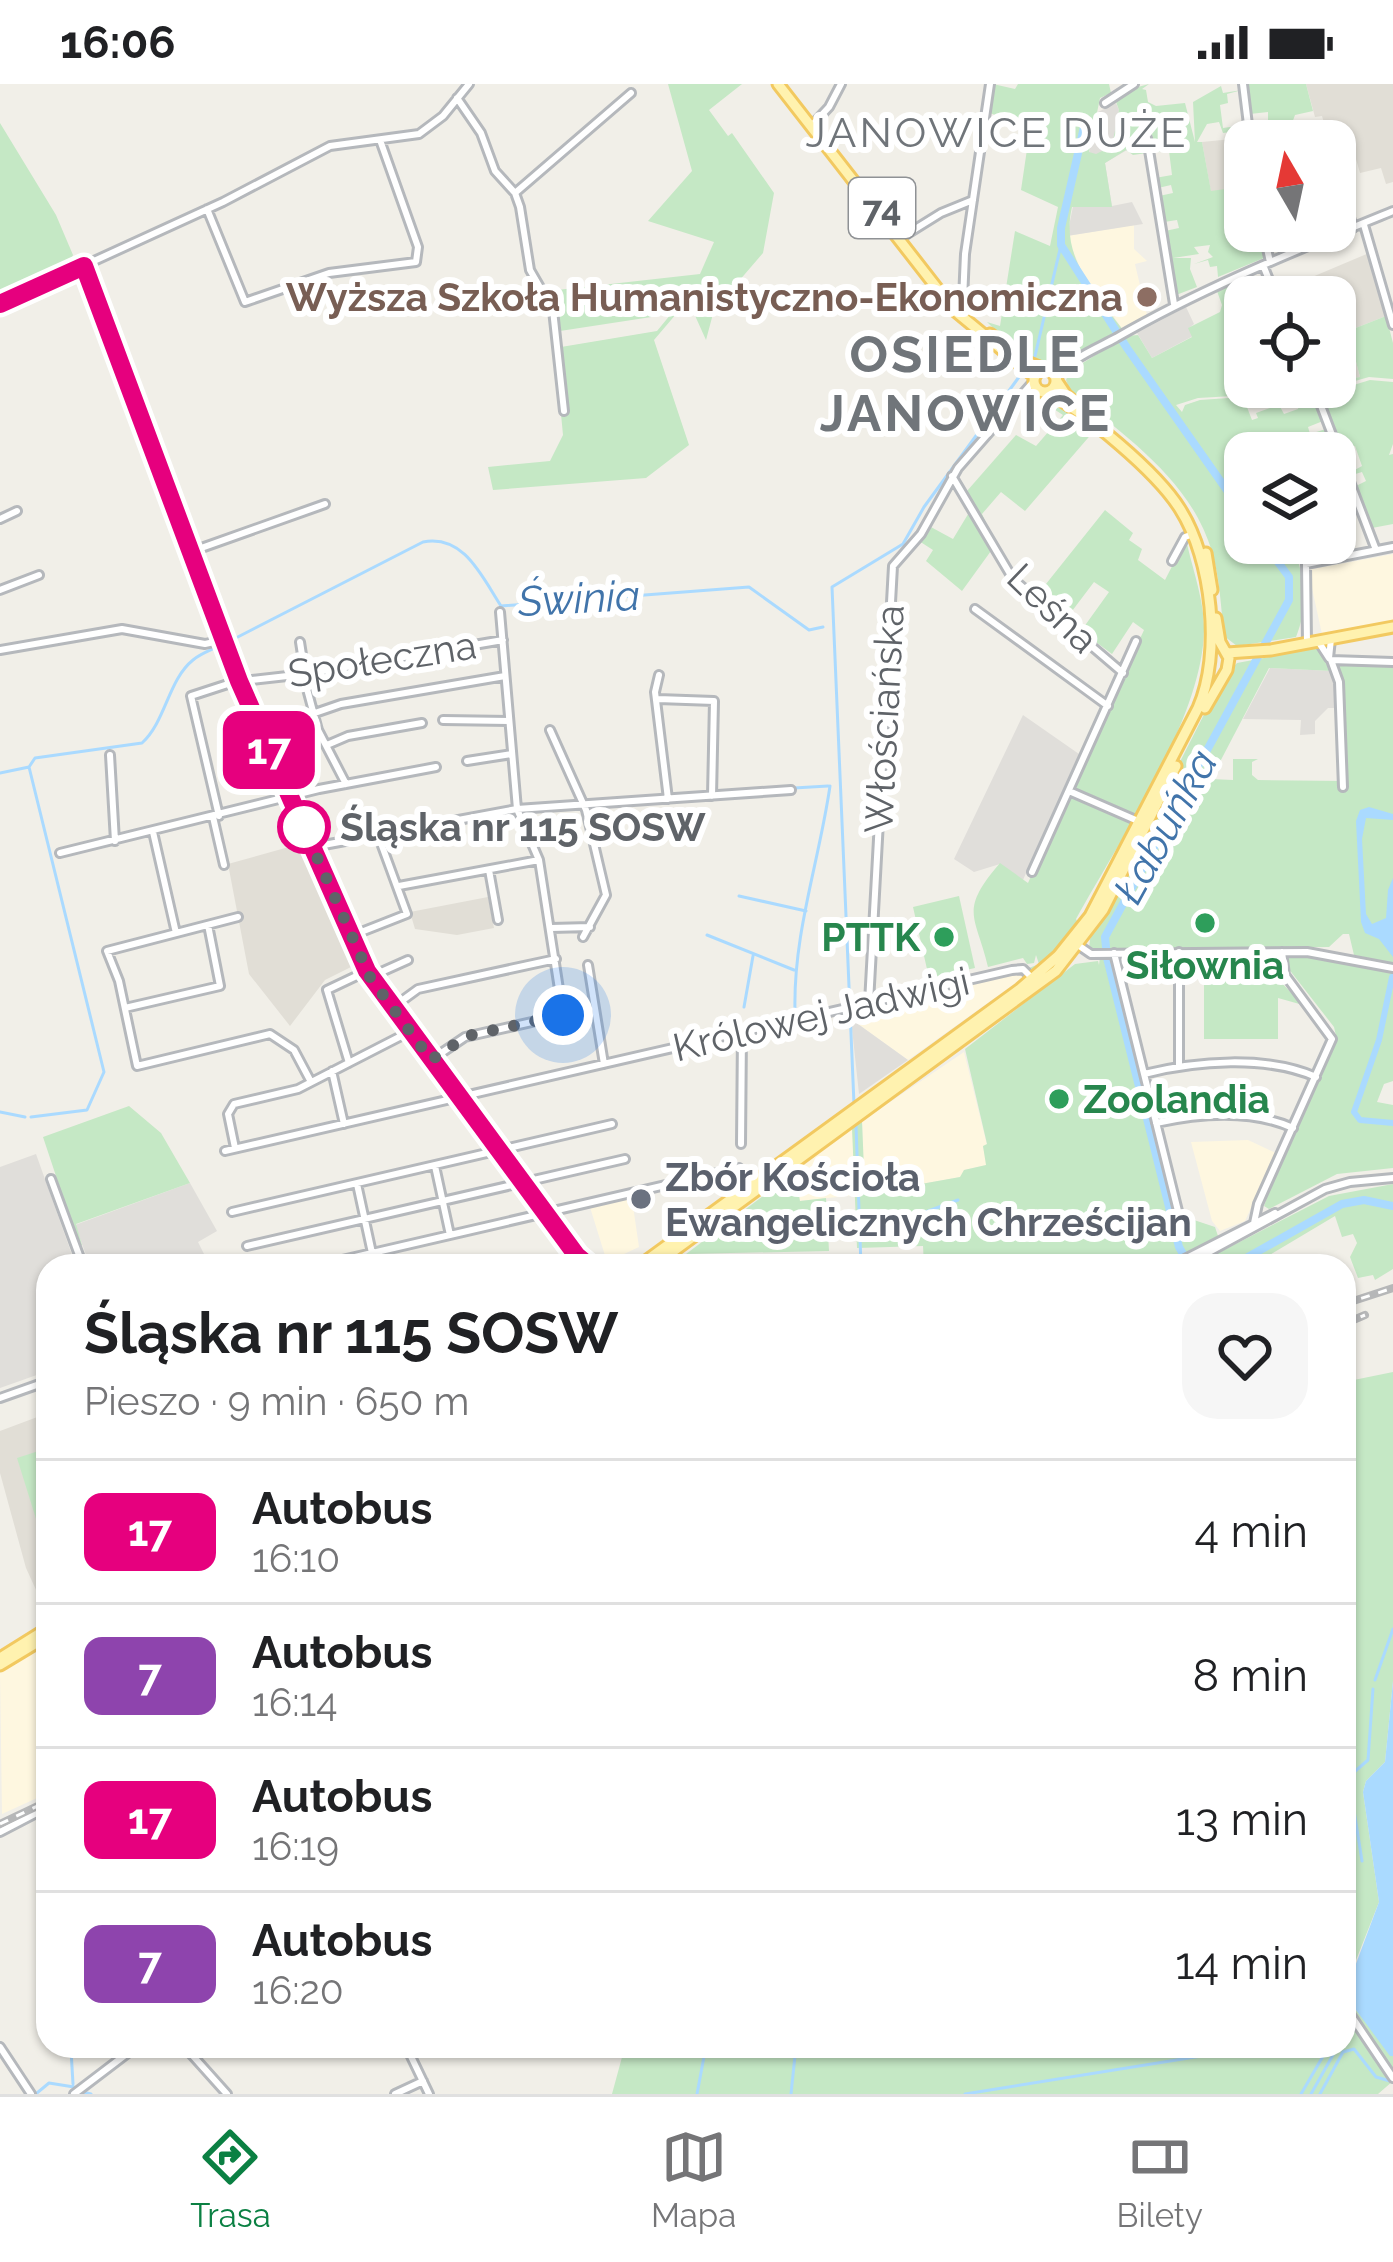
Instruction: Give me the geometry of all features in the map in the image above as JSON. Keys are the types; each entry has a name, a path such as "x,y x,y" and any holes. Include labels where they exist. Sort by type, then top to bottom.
{"main road":[{"name":"74","path":"782,84 957,308 1022,358 1047,370 1066,395 1157,471 1185,505 1204,545 1228,668 1143,824"},
{"name":"74","path":"670,1254 1056,971 1103,910 1210,677 1209,608 1193,534 1177,503 1154,477 1038,385 957,308 782,84"},
{"path":"1047,370 1038,385 1052,389 1056,380"},
{"path":"1251,654 1218,673 1209,662 1215,652 1251,654 1292,646 1309,636 1331,639 1393,627"},
{"name":"74","path":"656,1254 1033,980 1076,943"},
{"path":"0,1661 36,1639"}],"street":[{"path":"815,122 841,84"},
{"path":"957,308 963,300 990,84"},
{"path":"1105,103 1134,84"},
{"path":"1243,84 1247,120"},
{"path":"0,304 207,209 330,146 422,133 467,86"},
{"path":"515,193 631,93"},
{"path":"457,98 481,133 495,171 515,193 530,270 553,310 563,411"},
{"path":"1147,139 1174,304"},
{"path":"207,209 245,302 329,273 416,262 418,247 380,140"},
{"path":"904,236 973,200"},
{"path":"1356,227 1393,211"},
{"path":"1364,223 1393,325"},
{"path":"1266,252 1270,276"},
{"path":"1056,380 1085,355 1174,304 1291,253"},
{"path":"84,266 239,681 369,974 576,1254"},
{"path":"1047,370 1085,355"},
{"name":"Włościańska","path":"868,1003 891,575 896,560 921,534 952,476 1012,403 1038,385"},
{"path":"1320,408 1376,550"},
{"name":"Leśna","path":"952,476 1013,579 1123,673"},
{"path":"190,552 325,504"},
{"path":"0,519 17,511"},
{"path":"1172,561 1185,538 1193,534"},
{"path":"1343,787 1339,682 1330,659 1309,636 1306,564 1393,547"},
{"path":"0,590 39,575"},
{"path":"975,609 1108,706"},
{"path":"431,1060 467,1036 563,1015 539,860 517,809 500,612"},
{"path":"0,650 127,628 205,644 223,640"},
{"path":"1330,659 1331,639"},
{"name":"Społeczna","path":"216,817 191,696 239,681 502,640"},
{"path":"1032,872 1136,641"},
{"path":"300,642 313,714 346,784"},
{"path":"1330,659 1393,662"},
{"path":"659,675 655,688 668,799"},
{"path":"313,714 341,704 506,676"},
{"path":"658,699 714,701 712,796"},
{"path":"442,720 509,721"},
{"path":"327,745 348,736 422,723"},
{"path":"550,730 584,805 606,895 583,937"},
{"path":"466,761 512,754"},
{"path":"110,755 115,841"},
{"path":"60,853 436,767"},
{"path":"313,848 517,809 791,790"},
{"path":"1069,791 1143,824"},
{"path":"216,817 224,865"},
{"path":"153,832 176,933"},
{"path":"351,936 409,914 378,835"},
{"path":"400,886 539,860"},
{"path":"489,870 498,920"},
{"path":"238,917 107,951 137,1066 270,1034 294,1049 311,1082"},
{"path":"125,1008 220,986 208,925"},
{"path":"551,928 590,927"},
{"path":"1076,943 1088,953 1282,952 1332,955 1393,968"},
{"path":"1179,952 1179,1066"},
{"path":"1255,1225 1253,1215 1331,1035 1285,975 1282,952"},
{"path":"1109,953 1179,1216"},
{"path":"392,1008 418,989 556,959"},
{"path":"349,1063 327,990 408,960"},
{"path":"588,965 604,1064"},
{"name":"Królowej Jadwigi","path":"225,1151 1016,969 1026,971 1033,980"},
{"path":"236,1148 228,1117 232,1105 311,1082 409,1032"},
{"path":"741,1144 742,1032"},
{"path":"1144,1074 1179,1066 1287,1065 1316,1077"},
{"path":"332,1071 344,1124"},
{"path":"1156,1123 1187,1117 1260,1115 1293,1128"},
{"path":"232,1212 612,1124"},
{"path":"247,1246 625,1159"},
{"path":"435,1166 450,1235"},
{"path":"369,1254 739,1168"},
{"path":"1201,1254 1337,1185 1393,1178"},
{"path":"51,1180 79,1254"},
{"path":"357,1184 373,1253"},
{"path":"0,1398 36,1385"},
{"path":"0,1832 36,1813"},
{"path":"1356,2023 1393,2078"},
{"path":"0,2047 31,2094"},
{"path":"74,2094 121,2058"},
{"path":"195,2058 227,2094"},
{"path":"412,2058 429,2094"},
{"path":"395,2094 423,2081"}],"shaded area":[{"path":"1306,84 1393,84 1393,182 1386,184 1381,168 1360,173 1356,120 1315,117"},
{"path":"1116,103 1113,146 1127,150 1105,163 1112,206 1132,202 1143,224 1067,236 1084,152 1089,153 1098,112"},
{"path":"1224,140 1224,190 1211,192 1202,142"},
{"path":"1134,225 1134,249 1147,261 1135,264 1147,315 1123,330 1081,270 1067,236"},
{"path":"1369,253 1386,316 1356,328 1356,276 1315,276"},
{"path":"1186,307 1194,324 1189,328 1193,336 1152,358 1137,333"},
{"path":"1393,554 1393,621 1322,634 1308,570"},
{"path":"1270,668 1333,671 1336,708 1328,708 1315,721 1315,734 1300,735 1301,720 1243,719"},
{"path":"1023,715 1079,754 1023,880 1000,864 974,872 954,859"},
{"path":"303,843 357,964 325,980 290,1026 249,974 228,864"},
{"path":"488,897 494,928 457,935 415,929 410,912"},
{"path":"1020,972 1024,975 1017,982 908,1060 851,1019 851,1011"},
{"path":"851,1019 908,1060 859,1094 853,1038"},
{"path":"964,1052 987,1145 983,1147 987,1165 964,1170 961,1177 864,1194 862,1121"},
{"path":"852,1128 857,1195 799,1201 795,1172"},
{"path":"1248,1140 1276,1153 1245,1221 1220,1231 1212,1221 1191,1142"},
{"path":"36,1154 72,1254 36,1254 36,1375 0,1388 0,1167"},
{"path":"190,1183 217,1231 198,1242 204,1254 86,1254 75,1225"},
{"path":"627,1197 633,1206 639,1247 624,1254 605,1254 589,1204"},
{"path":"36,1418 36,1590 0,1473 0,1431"},
{"path":"36,1650 36,1798 2,1814 0,1673"}],"green space":[{"path":"668,84 742,84 709,110 728,136 732,133 774,193 763,253 714,310 706,340 688,300 654,340 689,445 646,478 493,490 488,467 550,461 563,435 561,414 568,412 561,347 657,331 671,314 560,331 557,290 700,274 714,242 648,221 692,171"},
{"path":"993,84 1015,89 1018,84 1109,84 1111,93 1100,98 1089,152 1096,154 1112,146 1119,110 1115,99 1127,90 1149,84 1142,89 1148,102 1156,106 1185,103 1195,142 1193,102 1221,86 1223,93 1242,90 1227,94 1228,103 1220,105 1224,133 1219,122 1207,124 1197,142 1202,142 1211,191 1224,189 1224,252 1263,252 1264,258 1218,277 1217,266 1210,267 1208,260 1194,264 1213,257 1208,252 1210,245 1194,247 1199,254 1173,258 1191,258 1197,287 1176,295 1165,231 1179,228 1177,220 1164,222 1159,196 1173,193 1171,185 1158,188 1155,178 1172,175 1169,151 1157,152 1152,135 1143,131 1147,153 1133,155 1126,150 1105,163 1112,207 1072,207 1070,225 1082,273 1123,330 1059,359 1042,362 1027,355 987,322 1000,326 1015,231 1050,246 1058,207 1021,190 1030,129 990,113"},
{"path":"1245,84 1306,84 1313,111 1295,115 1293,120 1268,120 1268,112 1250,114"},
{"path":"0,123 56,215 73,255 70,263 0,295"},
{"path":"1224,288 1224,397 1198,398 1176,405 1182,412 1185,405 1200,400 1224,398 1224,408 1247,408 1252,420 1258,418 1256,413 1270,408 1281,408 1284,414 1317,408 1323,421 1308,427 1309,432 1224,432 1224,564 1299,564 1304,601 1296,637 1237,646 1224,636 1212,552 1189,503 1154,461 1070,391 1066,380 1070,371 1126,336 1138,335 1152,358 1192,337 1188,328 1220,312 1217,291"},
{"path":"1386,316 1393,343 1393,379 1356,381 1360,377 1356,328"},
{"path":"1393,382 1389,455 1393,454 1393,524 1372,528 1356,486 1366,481 1362,472 1356,474 1362,466 1356,432 1336,432 1326,408 1356,408 1356,384"},
{"path":"1029,393 1051,398 1094,431 1025,511 1001,492 982,514 996,544 962,591 926,561 933,550 919,541 929,526 953,539 973,506 967,491 1016,435 1036,446 1063,415"},
{"path":"1105,510 1133,533 1129,540 1142,549 1138,560 1165,580 1186,539 1204,620 1200,665 1174,740 1076,919 1078,923 1134,823 1077,931 1035,972 1029,968 1039,964 1036,955 1034,963 1027,964 1023,958 988,967 975,924 979,893 1000,863 1028,883 1144,630 1133,622 1112,654 1081,631 1109,592 1094,582 1066,619 1038,594"},
{"path":"1317,648 1333,671 1269,668 1211,779 1233,780 1233,759 1258,759 1252,762 1252,775 1258,780 1345,781 1343,691 1335,665 1393,666 1393,963 1354,955 1349,934 1329,947 1089,949 1220,683 1237,663"},
{"name":"PTTK","path":"959,896 975,968 929,978 913,907"},
{"path":"1204,955 1278,959 1278,979 1303,1005 1278,998 1278,1039 1204,1039"},
{"path":"1112,956 1178,1220 1188,1218 1215,1227 1218,1236 1185,1254 923,1254 923,1246 857,1248 852,1128 862,1121 865,1194 960,1177 964,1170 986,1165 983,1146 987,1144 965,1049 1075,964 1098,961 1099,965 1100,957"},
{"path":"1312,956 1393,971 1393,1081 1384,1084 1377,1102 1393,1105 1393,1168 1337,1174 1269,1209 1264,1206 1271,1186 1337,1040 1334,1027 1288,968 1289,957"},
{"path":"129,1106 161,1133 190,1183 76,1224 79,1245 43,1137"},
{"path":"795,1172 800,1201 826,1198 829,1251 686,1254"},
{"path":"1393,1184 1393,1269 1375,1280 1373,1275 1358,1278 1356,1254 1352,1254 1357,1243 1353,1234 1342,1237 1335,1216 1271,1254 1216,1254 1329,1196"},
{"path":"1393,1372 1393,1681 1385,1762 1366,1781 1363,1792 1379,1902 1356,1960 1356,1380"},
{"path":"36,1452 36,1519 17,1458"},
{"path":"1356,2010 1393,2056 1393,2071 1356,2016"},
{"path":"1356,2028 1393,2081 1378,2094 612,2094 622,2058 1356,2058"}],"water":[{"path":"1369,807 1393,814 1393,820 1366,818 1362,839 1366,914 1372,924 1386,918 1393,878 1393,957 1379,939 1365,933 1361,922 1356,821 1360,810"},
{"path":"1393,1681 1393,2056 1356,2010 1356,1964 1379,1902 1363,1792 1366,1781 1385,1762"}],"waterway":[{"name":"Łabuńka","path":"1084,127 1061,245 1224,486"},
{"path":"1035,356 1061,245"},
{"path":"854,1104 832,587 903,544 924,507 1019,377"},
{"name":"Świnia","path":"230,641 423,542 437,541 470,560 501,606 749,587 809,630 823,627"},
{"name":"Łabuńka","path":"1183,1254 1105,937 1289,600 1289,577 1279,564"},
{"name":"Świnia","path":"0,773 29,767 35,758 142,743 185,668 219,646"},
{"path":"29,767 104,1072 87,1110 31,1117"},
{"path":"794,788 828,786"},
{"path":"753,1025 795,1011 802,926 830,786"},
{"path":"739,896 806,911"},
{"path":"707,935 794,970"},
{"path":"744,1007 753,956"},
{"path":"1392,977 1379,1040 1354,1112 1360,1120 1393,1123"},
{"path":"0,1112 25,1117"},
{"path":"856,1125 861,1254"},
{"path":"923,1213 958,1200"},
{"name":"Łabuńka","path":"1253,1254 1342,1204 1364,1200 1393,1206"},
{"path":"874,1234 895,1216"},
{"path":"909,1223 917,1219"},
{"path":"1375,1680 1393,1629"},
{"path":"1356,1770 1368,1760 1373,1689"},
{"path":"1356,1823 1362,1861"},
{"path":"1356,2052 1376,2077 1390,2081"},
{"path":"71,2058 73,2084"},
{"path":"697,2094 704,2058"},
{"path":"791,2094 795,2058"},
{"path":"965,2094 1189,2058"},
{"path":"1301,2094 1322,2058"},
{"path":"1311,2094 1331,2058"},
{"path":"1320,2094 1340,2058"},
{"path":"37,2093 49,2083 74,2087"},
{"path":"83,2092 91,2094"}],"railway":[{"path":"1356,1300 1393,1288"},
{"path":"1356,1319 1365,1315"},
{"path":"0,1824 36,1807"}],"bus line":[{"name":"17","path":"0,304 84,266 239,681 370,977 576,1254"}],"place":[{"name":"Wyższa Szkoła Humanistyczno-Ekonomiczna","path":"1147,297"},
{"name":"Śląska nr 115 SOSW","path":"304,827"},
{"name":"Siłownia","path":"1205,923"},
{"name":"PTTK","path":"944,937"},
{"name":"Zoolandia","path":"1059,1099"},
{"name":"Zbór Kościoła Ewangelicznych Chrześcijan","path":"641,1199"}],"district":[{"name":"JANOWICE DUŻE","path":"997,132"},
{"name":"OSIEDLE JANOWICE","path":"966,383"}],"route":[{"path":"304,827 302,823 370,977 431,1060 467,1036 563,1015"}]}
